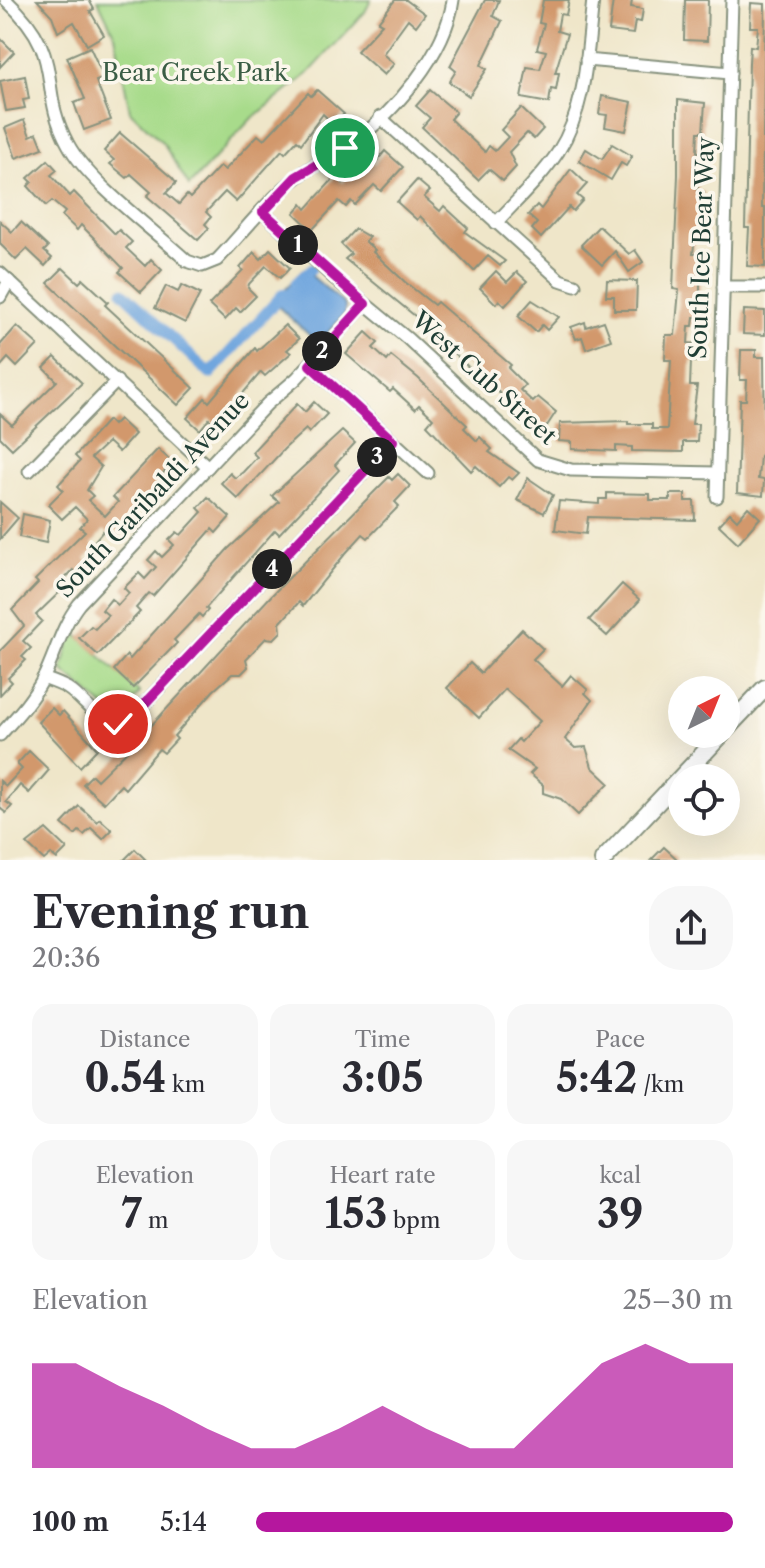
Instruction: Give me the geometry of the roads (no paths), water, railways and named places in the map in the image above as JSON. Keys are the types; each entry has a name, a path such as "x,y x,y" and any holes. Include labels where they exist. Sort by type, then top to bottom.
{"main road":[{"path":"740,714 765,688"},
{"path":"603,860 709,748"}],"street":[{"path":"6,0 32,26 45,49 63,133 76,157 187,261 202,266 217,260 296,177 355,141 380,117 433,56 447,25 453,0"},
{"path":"496,223 542,172 566,137 580,98 593,0"},
{"name":"South Ice Bear Way","path":"717,497 732,0"},
{"path":"586,60 730,73"},
{"path":"380,117 560,280 575,285"},
{"name":"West Cub Street","path":"263,212 408,339 538,460 571,470 717,473"},
{"path":"0,297 5,277 208,467"},
{"path":"723,287 765,287"},
{"name":"South Garibaldi Avenue","path":"0,735 27,705 43,678 70,616 267,404 310,365 365,304"},
{"path":"310,365 428,473"},
{"path":"29,471 117,381"},
{"path":"43,678 67,688 104,721 118,724 130,719 393,441"}],"water":[{"path":"304,269 345,305 345,314 318,343 273,302"}],"waterway":[{"path":"296,283 311,269"},
{"path":"123,292 210,374 283,294"}],"park label":[{"name":"Bear Creek Park","path":"195,73"}]}
